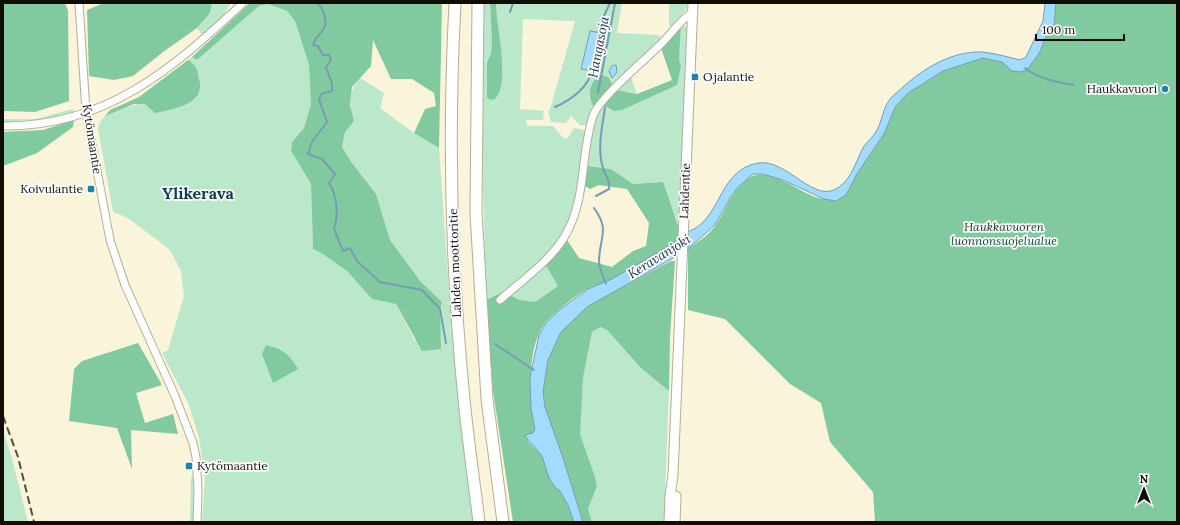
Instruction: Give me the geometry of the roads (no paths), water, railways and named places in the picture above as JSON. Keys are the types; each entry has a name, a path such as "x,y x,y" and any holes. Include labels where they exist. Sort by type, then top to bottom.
{"highway":[{"name":"Lahden moottoritie","path":"455,3 452,123 453,213 457,312 464,399 479,522"},
{"name":"Lahden moottoritie","path":"478,3 476,213 487,399 503,522"}],"main road":[{"name":"Lahdentie","path":"675,522 673,475 693,7"},
{"name":"Lahdentie","path":"669,522 670,496 673,475"}],"street":[{"name":"Kytömaantie","path":"79,3 86,112 114,254 135,311 175,396 193,443 196,457 198,489 196,522"},
{"path":"3,126 42,124 109,104 145,85 186,55 243,3"},
{"path":"500,300 550,256 566,234 580,201 589,130 593,114 611,93 663,43 693,7"}],"water":[{"path":"1045,3 1056,3 1054,25 1046,36 1040,52 1027,70 1020,72 1012,71 1002,62 983,58 943,71 908,93 895,107 884,134 858,172 846,195 836,201 824,199 783,180 763,174 753,174 738,187 731,196 715,225 688,249 687,232 698,226 707,218 727,185 735,175 745,168 758,163 769,163 780,167 820,191 830,191 839,187 848,178 864,146 876,132 886,106 894,94 929,67 960,54 982,52 1020,60 1026,57 1043,21"},
{"path":"590,31 602,33 593,71 581,69"},
{"path":"616,65 617,72 612,78 609,71 612,66"},
{"name":"Keravanjoki","path":"678,241 677,256 587,307 561,332 548,360 543,392 545,407 583,522 574,522 568,505 560,491 554,486 549,478 542,456 525,436 533,433 535,429 531,409 530,377 539,335 546,323 558,311 588,289 612,279"}],"waterway":[{"path":"317,3 323,11 325,25 313,45 318,46 323,55 329,55 331,59 326,68 332,83 332,91 321,94 319,99 327,122 312,142 308,154 322,159 335,174 329,183 334,194 337,212 334,229 343,251 350,248 357,261 380,282 422,290 440,309 446,343"},
{"path":"510,12 513,3"},
{"path":"600,34 603,18 610,3"},
{"name":"Hangasoja","path":"598,93 615,3"},
{"path":"1025,68 1036,75 1054,81 1074,85"},
{"path":"555,107 573,97 587,82 592,70"},
{"name":"Hangasoja","path":"596,196 609,189 609,181 603,168 600,153 605,108"},
{"name":"Hangasoja","path":"594,208 602,222 603,228 599,263 606,284"},
{"path":"495,344 534,370"}],"railway":[{"path":"3,416 18,457 34,522"}],"place":[{"name":"Ojalantie","path":"695,77"},
{"name":"Haukkavuori","path":"1165,89"},
{"name":"Koivulantie","path":"91,189"},
{"name":"Kytömaantie","path":"189,466"}],"district":[{"name":"Ylikerava","path":"198,193"}],"park label":[{"name":"Haukkavuoren luonnonsuojelualue","path":"1004,234"}]}
